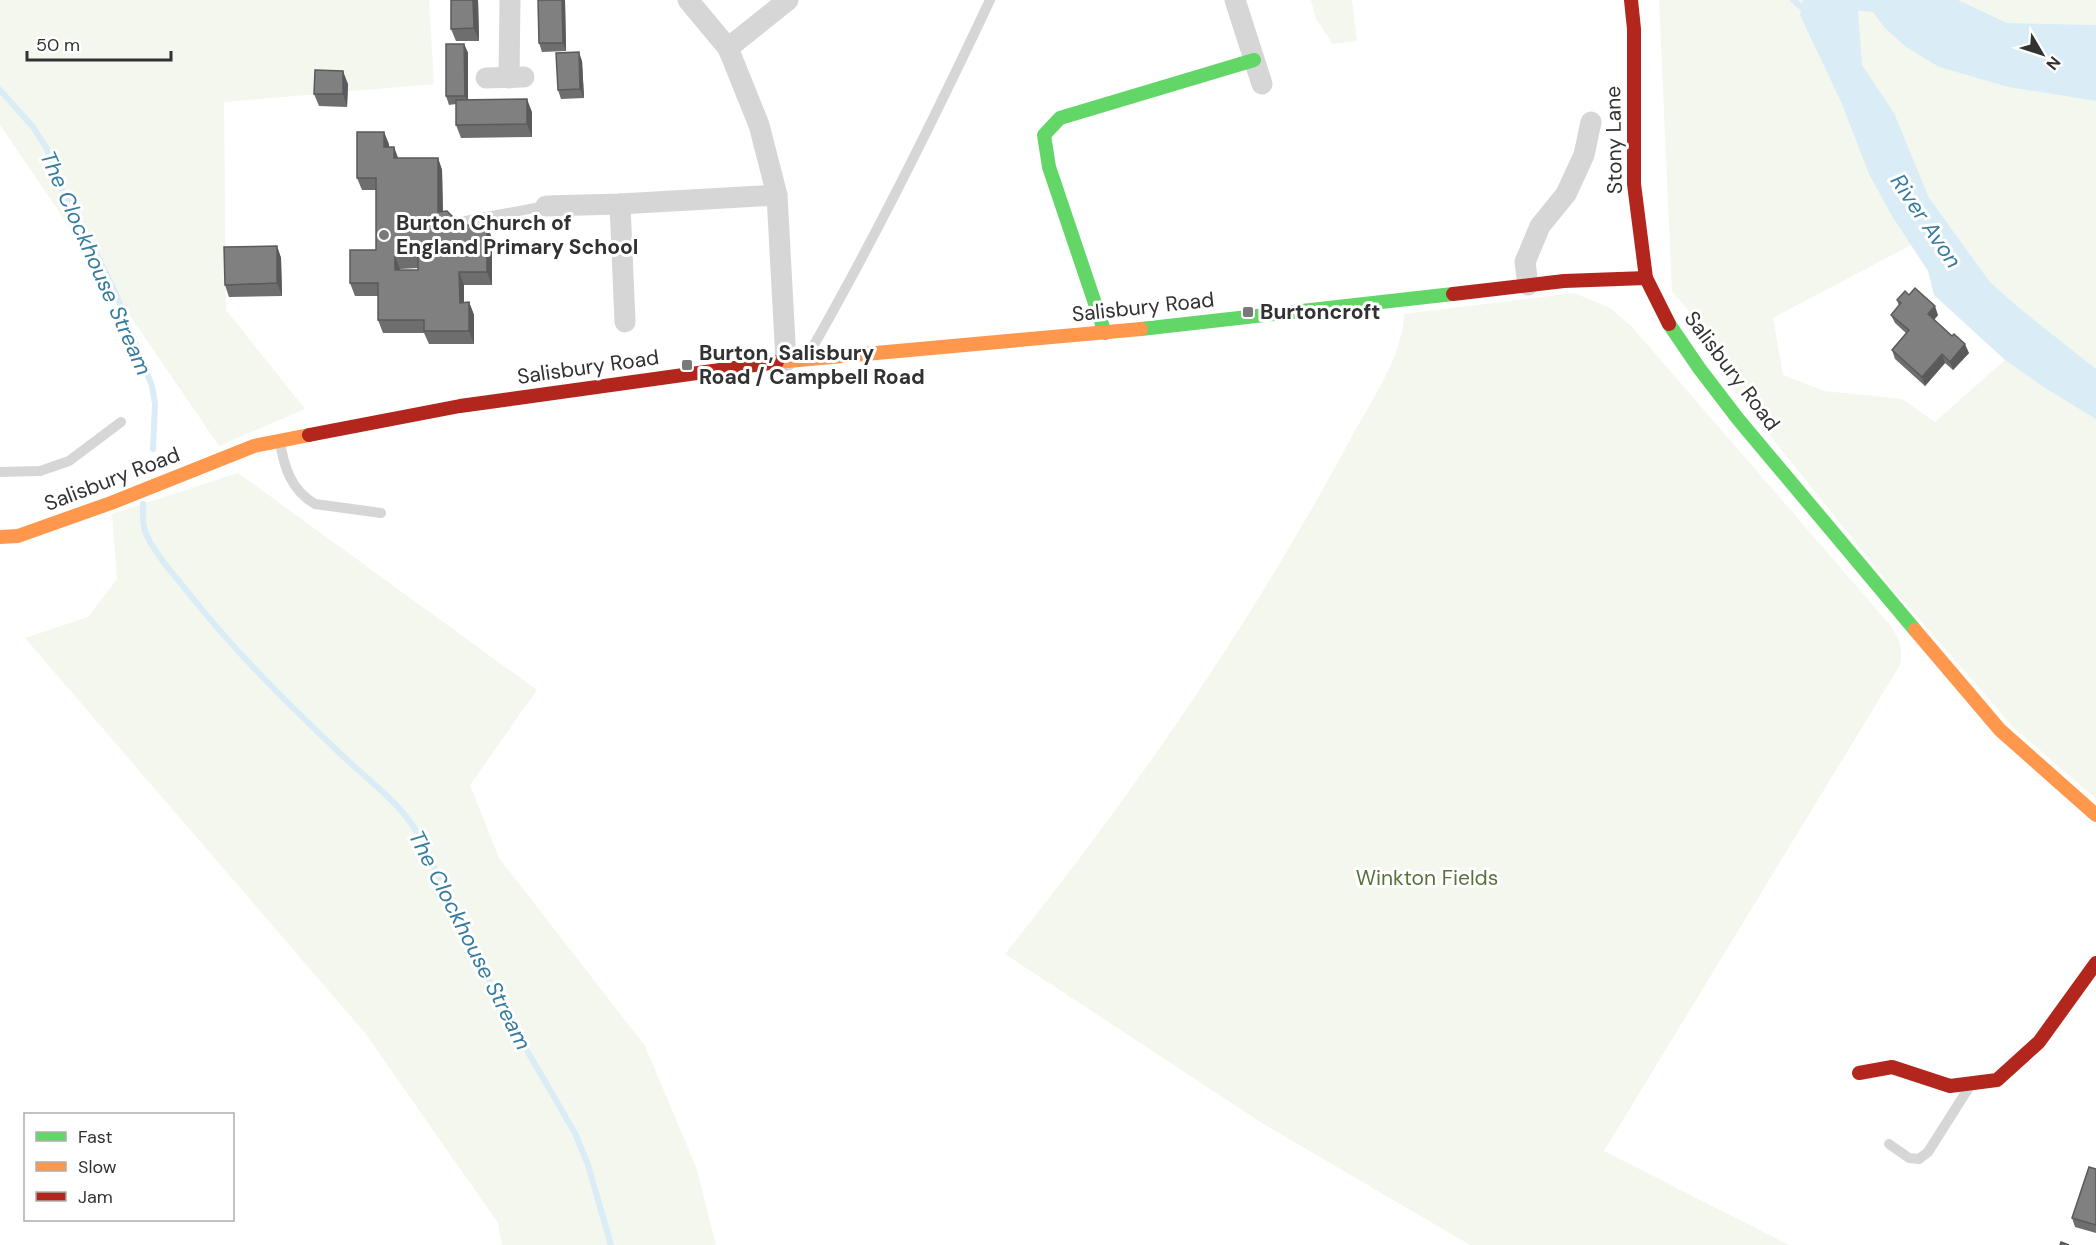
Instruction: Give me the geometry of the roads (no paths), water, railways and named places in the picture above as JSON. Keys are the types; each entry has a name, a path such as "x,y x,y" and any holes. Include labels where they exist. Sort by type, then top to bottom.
{"street":[{"path":"486,78 517,77 510,0"},
{"path":"688,0 728,48 759,125 777,195 796,360"},
{"path":"728,48 788,0"},
{"path":"1235,0 1262,84"},
{"name":"Stony Lane","path":"1631,0 1634,29 1634,184 1646,279"},
{"path":"1104,333 1049,167 1044,135 1059,118 1254,60"},
{"path":"1528,285 1525,262 1540,226 1566,194 1584,155 1591,122"},
{"path":"546,206 777,195"},
{"path":"620,204 625,322"},
{"name":"Salisbury Road","path":"0,537 18,536 111,503 254,446 460,406 796,360 1104,333 1564,281 1646,279 1671,328 1738,419 1943,664 2000,730 2096,815"},
{"path":"1859,1073 1892,1067 1950,1086 1997,1080 2039,1042 2096,963"}],"lane":[{"path":"796,360 863,258 943,100 990,0"},
{"path":"465,221 546,206"},
{"path":"0,472 40,471 69,461 121,422"},
{"path":"280,441 284,466 302,495 307,499 315,504 381,513"},
{"path":"1889,1144 1909,1158 1919,1159 1928,1152 1971,1083"}],"water":[{"name":"River Avon","path":"1803,0 1958,0 2007,23 2096,25 2096,101 2008,87 1939,67 1906,47 1884,27 1873,12 1858,11 1862,65 1894,113 1929,198 1990,282 2096,369 2096,419 2005,360 1934,295 1928,271 1892,216 1869,174 1842,104 1800,15"}],"waterway":[{"path":"1793,0 1806,11"},
{"name":"The Clockhouse Stream","path":"0,90 33,127 47,149 59,184 116,294 152,386 155,404 153,449"},
{"name":"The Clockhouse Stream","path":"143,504 143,520 147,536 166,565 205,613 283,697 392,801 417,832 504,1011 575,1133 588,1165 611,1245"}],"place":[{"name":"Burton Church of England Primary School","path":"384,235"},
{"name":"Burtoncroft","path":"1248,312"},
{"name":"Burton, Salisbury Road / Campbell Road","path":"687,365"}],"park label":[{"name":"Winkton Fields","path":"1427,878"}]}
